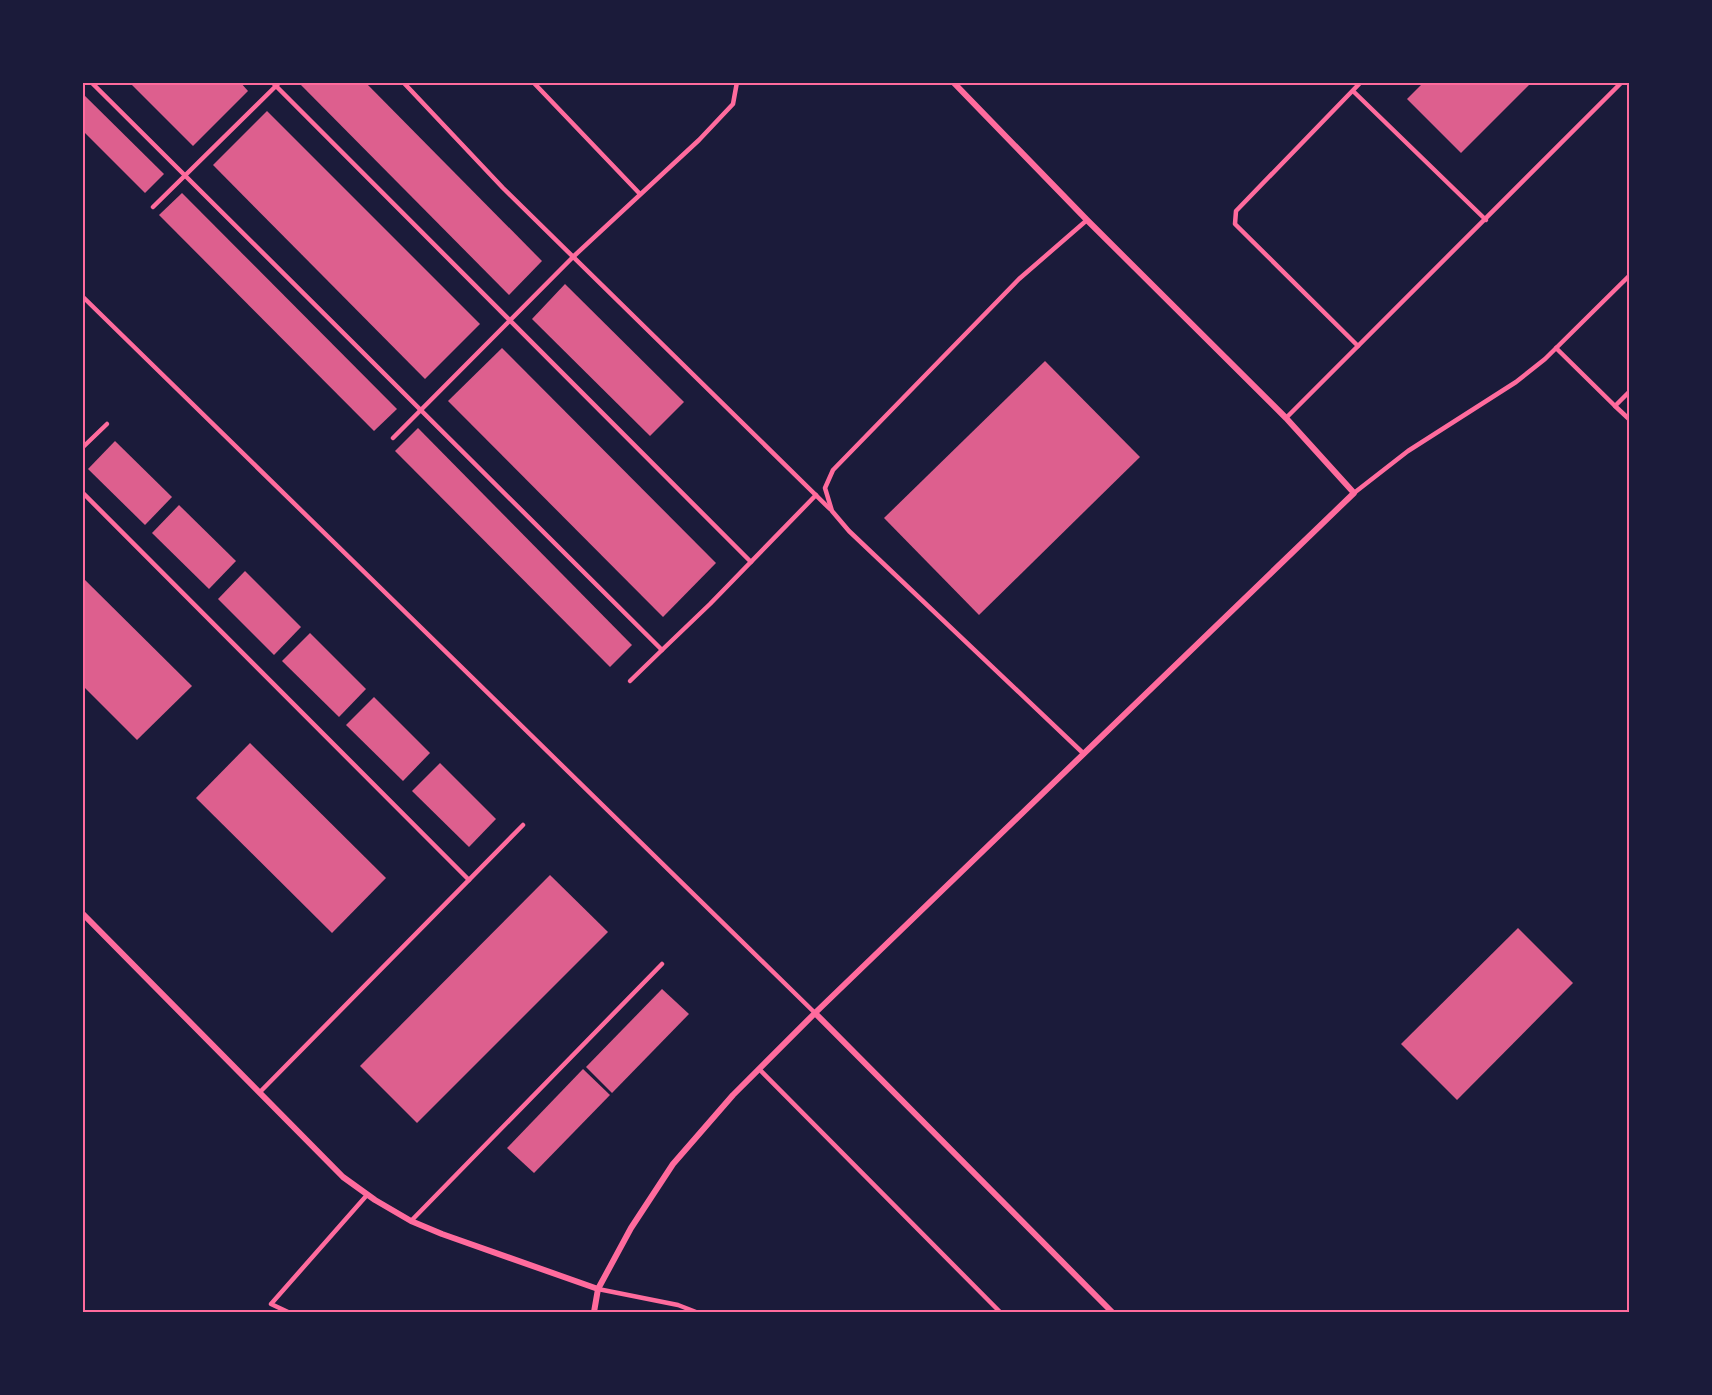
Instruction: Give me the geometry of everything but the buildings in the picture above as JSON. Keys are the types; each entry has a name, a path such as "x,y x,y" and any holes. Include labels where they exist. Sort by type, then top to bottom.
{"street":[{"path":"594,1312 598,1289 631,1228 673,1164 733,1095 815,1013 1354,493 1286,418 1087,220 953,82"},
{"path":"82,913 343,1177 411,1221 598,1289"},
{"path":"815,1013 1112,1312"}],"lane":[{"path":"91,82 662,650"},
{"path":"403,82 503,188 816,495 849,531 1084,754"},
{"path":"533,82 640,194"},
{"path":"393,438 573,257 699,140 733,104 737,82"},
{"path":"1358,346 1235,224 1236,211 1361,82"},
{"path":"1286,418 1622,82"},
{"path":"153,207 276,84 751,562"},
{"path":"1353,91 1485,220"},
{"path":"832,511 825,488 833,470 1019,279 1087,220"},
{"path":"1354,493 1408,451 1516,382 1556,348 1629,275"},
{"path":"82,296 815,1013"},
{"path":"1556,348 1629,420"},
{"path":"1615,406 1629,391"},
{"path":"82,448 107,424"},
{"path":"82,492 469,880"},
{"path":"630,681 816,495"},
{"path":"260,1092 523,825"},
{"path":"411,1221 662,964"},
{"path":"759,1069 1000,1312"},
{"path":"288,1312 271,1304 367,1194"},
{"path":"598,1289 678,1305 696,1312"}]}
